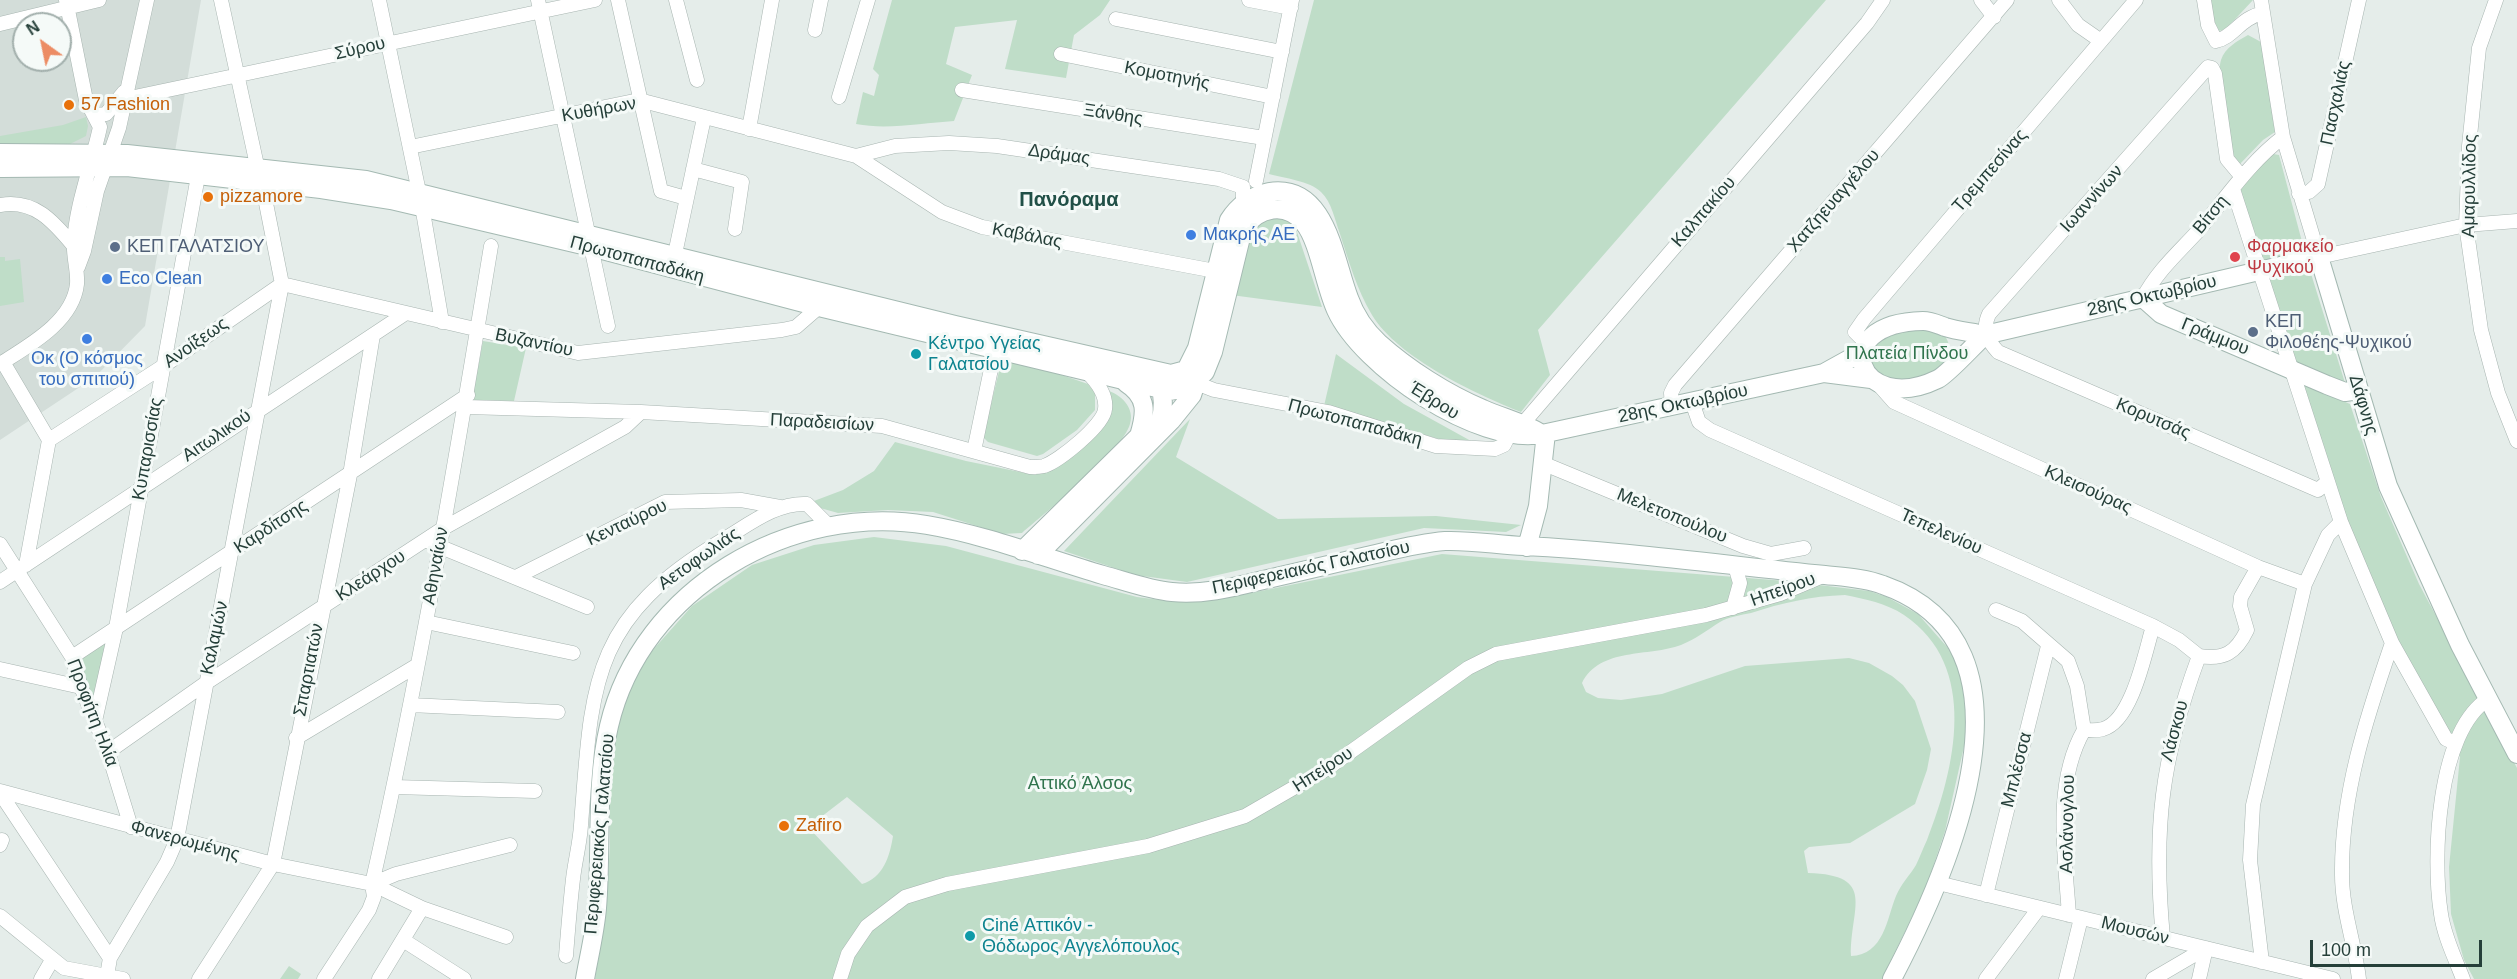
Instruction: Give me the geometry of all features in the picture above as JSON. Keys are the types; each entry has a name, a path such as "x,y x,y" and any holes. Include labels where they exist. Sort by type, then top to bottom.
{"main road":[{"path":"0,153 100,160"},
{"name":"Πρωτοπαπαδάκη","path":"0,168 100,160 260,176"},
{"name":"Πρωτοπαπαδάκη","path":"100,160 198,176 356,179 421,199 590,240 819,307 1156,372"},
{"name":"Έβρου","path":"1273,192 1295,196 1317,212 1329,237 1349,299 1358,317 1377,341 1468,403 1526,424 1543,443"},
{"path":"1154,440 1162,422 1162,390 1156,372 1176,374 1184,371 1191,362 1197,348 1225,231 1232,215 1243,196 1273,192"},
{"name":"Έβρου","path":"1030,553 1154,440 1184,407 1196,383 1205,372 1213,352 1244,230 1252,218 1264,210 1284,210 1294,214 1307,227 1335,309 1352,338 1365,353 1446,410 1478,425 1543,443"},
{"name":"Πρωτοπαπαδάκη","path":"590,240 675,254 997,342 1087,372 1162,390"},
{"name":"28ης Οκτωβρίου","path":"1543,443 1672,406 1824,373 1864,347 1881,329 1901,323 1924,321 1985,335 2319,257"},
{"name":"Δάφνης","path":"2319,257 2388,486 2460,645 2517,754"},
{"name":"Γράμμου","path":"2143,298 2161,314 2345,392 2359,390"},
{"path":"1944,327 1955,344 1955,362"},
{"name":"28ης Οκτωβρίου","path":"1824,373 1875,382 1888,388 1913,387 1940,378 1985,335"},
{"path":"1864,347 1862,365 1875,382"},
{"path":"1030,553 1139,436 1144,418 1144,403 1137,390 1122,380"},
{"path":"1162,390 1178,390 1196,383"},
{"path":"1535,547 1543,443"},
{"name":"Περιφερειακός Γαλατσίου","path":"585,979 597,911 604,755 616,701 624,680 663,621 708,579 739,559 768,544 828,525 878,520 907,522 957,532 1172,592 1200,592 1447,541 1535,547 1825,575 1883,585 1919,604 1948,631 1970,675 1976,706 1976,736 1968,778 1938,883 1892,979"}],"street":[{"path":"0,24 66,3 99,0"},
{"path":"73,245 100,160 125,99 147,0"},
{"path":"221,0 282,284"},
{"path":"379,0 421,199 442,322"},
{"name":"Σύρου","path":"125,99 238,77 540,6 595,0"},
{"path":"618,0 661,191 686,198"},
{"path":"676,0 697,80"},
{"path":"749,129 772,0"},
{"path":"815,30 821,0"},
{"path":"839,97 868,0"},
{"path":"1243,196 1256,181 1291,4 1249,0"},
{"name":"Καλπακίου","path":"1526,424 1526,420 1859,32 1883,0"},
{"path":"1981,0 1994,17"},
{"name":"Χατζηευαγγέλου","path":"1672,406 1671,393 1675,385 2007,0"},
{"path":"2059,0 2079,25 2101,41"},
{"name":"Τρεμπεσίνας","path":"1864,347 1855,333 1864,319 2136,0"},
{"path":"2204,0 2208,25 2216,41 2226,38 2262,7"},
{"name":"Πασχαλιάς","path":"2299,194 2309,192 2318,184 2359,0"},
{"name":"Αμαρυλλίδος","path":"2496,0 2478,48 2469,146 2466,225 2481,330 2498,393 2517,441"},
{"path":"66,3 86,100 100,128 100,160 84,252 78,267"},
{"path":"540,6 608,326"},
{"name":"Δάφνης","path":"2262,7 2283,137 2319,257"},
{"path":"1116,19 1282,52"},
{"name":"Κομοτηνής","path":"1061,54 1273,97"},
{"name":"Ιωαννίνων","path":"1985,335 1989,314 2208,67 2212,68 2215,74 2227,159 2242,177"},
{"path":"95,115 100,116 112,109 129,82"},
{"name":"Ξάνθης","path":"962,90 1264,138"},
{"name":"Κυθήρων","path":"410,147 639,100 856,156"},
{"path":"675,254 704,118"},
{"name":"Βίτση","path":"2143,298 2152,280 2242,177 2268,149 2283,137"},
{"name":"Δράμας","path":"856,156 895,146 949,144 997,146 1219,179 1243,196"},
{"name":"Καβάλας","path":"856,156 942,212 982,227 1215,271"},
{"path":"693,169 742,182 735,229"},
{"name":"Κυπαρισσίας","path":"95,721 116,628 198,176"},
{"name":"Έβρου","path":"1256,181 1273,192"},
{"path":"2233,189 2292,368 2326,483 2341,522 2392,643 2446,739 2455,743"},
{"path":"0,204 21,204 44,213 73,245 78,267 77,287 64,314 41,336 2,363 49,440 21,568"},
{"path":"2319,257 2466,225 2517,221"},
{"name":"Αθηναίων","path":"324,979 369,909 374,897 372,884 394,787 426,622 467,401 491,246"},
{"name":"Ανοίξεως","path":"49,440 162,367 282,284"},
{"name":"Βυζαντίου","path":"282,284 578,353 783,330 796,327 819,307"},
{"name":"Καλαμών","path":"107,976 110,958 167,862 177,839 282,284"},
{"name":"Αιτωλικού","path":"0,581 406,313"},
{"name":"Σπαρτιατών","path":"273,864 296,738 350,476 373,335"},
{"name":"Κορυτσάς","path":"1985,335 1998,352 2318,490 2326,483"},
{"path":"974,451 997,342"},
{"name":"Παραδεισίων","path":"467,401 882,426 1030,467 1043,466 1056,460 1093,430 1101,420 1106,408 1097,382 1087,372"},
{"name":"Κλεισούρας","path":"1875,382 1894,402 2258,567 2305,584"},
{"name":"Πρωτοπαπαδάκη","path":"1196,383 1214,390 1328,412 1436,446 1496,448 1504,445 1509,435"},
{"name":"Καρδίτσης","path":"72,657 467,401"},
{"name":"Τεπελενίου","path":"1692,402 1699,422 1710,430 2153,626 2179,640 2199,656"},
{"name":"Κλεάρχου","path":"108,752 206,682 442,529 626,427 641,412"},
{"name":"Μελετοπούλου","path":"1543,443 1743,546 1771,554 1804,548"},
{"name":"Κενταύρου","path":"516,577 665,502 741,500 780,507"},
{"name":"Αετοφωλιάς","path":"566,956 581,828 585,753 597,681 604,659 624,623 643,600 687,563 780,507 807,504 828,525"},
{"path":"2262,962 2250,860 2253,806 2305,584 2328,534 2341,522"},
{"path":"423,542 439,545 586,607"},
{"name":"Προφήτη Ηλία","path":"0,544 21,568 72,657 81,687 108,752 131,827"},
{"path":"1733,608 1740,583 1735,566"},
{"path":"2199,656 2215,659 2229,655 2241,643 2247,630 2240,606 2241,597 2258,567"},
{"name":"Ηπείρου","path":"840,979 848,954 862,932 876,917 905,897 947,884 1148,846 1197,833 1245,816 1298,787 1486,658 1512,650 1636,629 1733,608 1800,586 1825,575"},
{"path":"1996,610 2022,621 2048,646 2061,652 2068,661 2077,686 2084,730 2103,729 2117,721 2127,707 2153,626"},
{"path":"426,622 573,653"},
{"path":"2358,979 2342,876 2347,802 2366,719 2392,643"},
{"name":"Μπλέσσα","path":"1986,895 2048,646"},
{"name":"Λάσκου","path":"2163,938 2158,879 2159,815 2165,764 2180,707 2199,656"},
{"path":"296,738 416,666"},
{"path":"0,669 81,687"},
{"path":"2463,979 2441,917 2437,879 2438,834 2455,743 2467,717 2475,707 2487,699"},
{"path":"410,705 558,712"},
{"name":"Ασλάνογλου","path":"2066,979 2075,916 2064,842 2067,770 2084,730"},
{"path":"394,787 536,791"},
{"path":"0,792 110,958"},
{"name":"Φανερωμένης","path":"0,792 273,864 372,884 422,908 506,937"},
{"path":"581,828 600,826"},
{"path":"372,884 396,874 510,845"},
{"path":"199,979 273,864"},
{"name":"Μουσών","path":"1938,883 2262,962 2279,973 2333,979"},
{"path":"379,979 422,908"},
{"path":"1986,979 2039,908"},
{"path":"0,916 64,968 123,979"},
{"path":"403,940 464,979"},
{"path":"2153,979 2206,948"},
{"path":"2199,979 2206,948"},
{"path":"41,979 52,960"}],"shaded area":[{"path":"0,0 201,0 145,326 95,377 0,440"}],"green space":[{"path":"892,0 1110,0 1100,15 1074,35 1066,78 1005,69 1017,20 955,27 946,64 972,75 954,121 892,126 856,124 863,92 874,96 879,75 873,69"},
{"path":"1314,0 1826,0 1538,330 1550,375 1521,412 1439,373 1400,346 1384,331 1362,296 1333,212 1325,196 1310,185 1269,174"},
{"path":"2210,0 2253,0 2225,30 2217,31 2213,23"},
{"path":"2248,35 2261,42 2275,132 2263,140 2239,165 2234,157 2226,130 2219,83 2221,60 2226,51"},
{"path":"86,117 88,126 86,136 70,144 0,144 0,136 63,125"},
{"path":"2268,153 2279,155 2305,253 2262,263 2239,189"},
{"path":"1270,216 1288,220 1295,226 1322,307 1231,295 1250,230"},
{"path":"0,257 5,257 5,261 20,259 24,302 0,306"},
{"path":"2308,264 2346,386 2296,366 2266,274"},
{"name":"Πλατεία Πίνδου","path":"1901,327 1941,330 1950,349 1944,368 1912,382 1880,380 1866,352 1869,344"},
{"path":"483,341 526,348 514,401 472,400"},
{"path":"1336,354 1404,404 1471,441 1446,441 1324,406"},
{"path":"1003,355 1088,384 1095,393 1095,410 1077,430 1037,456 988,442 983,437"},
{"path":"2302,383 2350,404 2381,497 2419,584 2517,768 2517,979 2474,979 2464,960 2451,914 2449,867 2460,757 2395,638 2362,562 2323,457"},
{"path":"1106,390 1122,398 1129,407 1130,424 1124,436 1099,465 1022,533 1002,534 933,512 888,510 838,513 806,504 843,490 874,471 895,442 966,461 1035,475 1066,457 1101,428"},
{"path":"1190,419 1176,457 1278,519 1436,516 1521,525 1506,532 1424,528 1187,582 1135,575 1064,551"},
{"name":"Αττικό Άλσος","path":"874,537 946,546 1137,597 1177,602 1207,601 1442,554 1786,581 1869,591 1887,597 1918,614 1948,648 1957,663 1967,707 1965,742 1945,831 1926,888 1882,979 595,979 605,918 610,847 609,771 621,703 651,652 692,606 752,565 814,545","holes":["1845,595 1890,607 1904,615 1928,636 1944,662 1952,690 1954,720 1952,751 1946,782 1919,859 1898,892 1887,924 1877,942 1862,954 1851,956 1855,909 1852,887 1844,880 1830,875 1808,873 1804,851 1809,847 1850,843 1915,804 1927,770 1931,749 1915,701 1903,685 1869,663 1849,658 1745,666 1662,694 1621,700 1598,698 1586,692 1582,683 1590,672 1613,658 1681,645 1720,622 1735,616 1797,601","847,797 893,836 884,865 875,877 862,884 808,827"]},
{"path":"116,628 95,721 72,657"},
{"path":"289,966 301,974 298,979 280,979"}],"place":[{"name":"57 Fashion","path":"69,105"},
{"name":"pizzamore","path":"208,197"},
{"name":"Μακρής ΑΕ","path":"1191,235"},
{"name":"ΚΕΠ ΓΑΛΑΤΣΙΟΥ","path":"115,247"},
{"name":"Φαρμακείο Ψυχικού","path":"2235,257"},
{"name":"Eco Clean","path":"107,279"},
{"name":"ΚΕΠ Φιλοθέης-Ψυχικού","path":"2253,332"},
{"name":"Οκ (Ο κόσμος του σπιτιού)","path":"87,339"},
{"name":"Κέντρο Υγείας Γαλατσίου","path":"916,354"},
{"name":"Zafiro","path":"784,826"},
{"name":"Ciné Αττικόν - Θόδωρος Αγγελόπουλος","path":"970,936"}],"district":[{"name":"Πανόραμα","path":"1069,200"}]}
